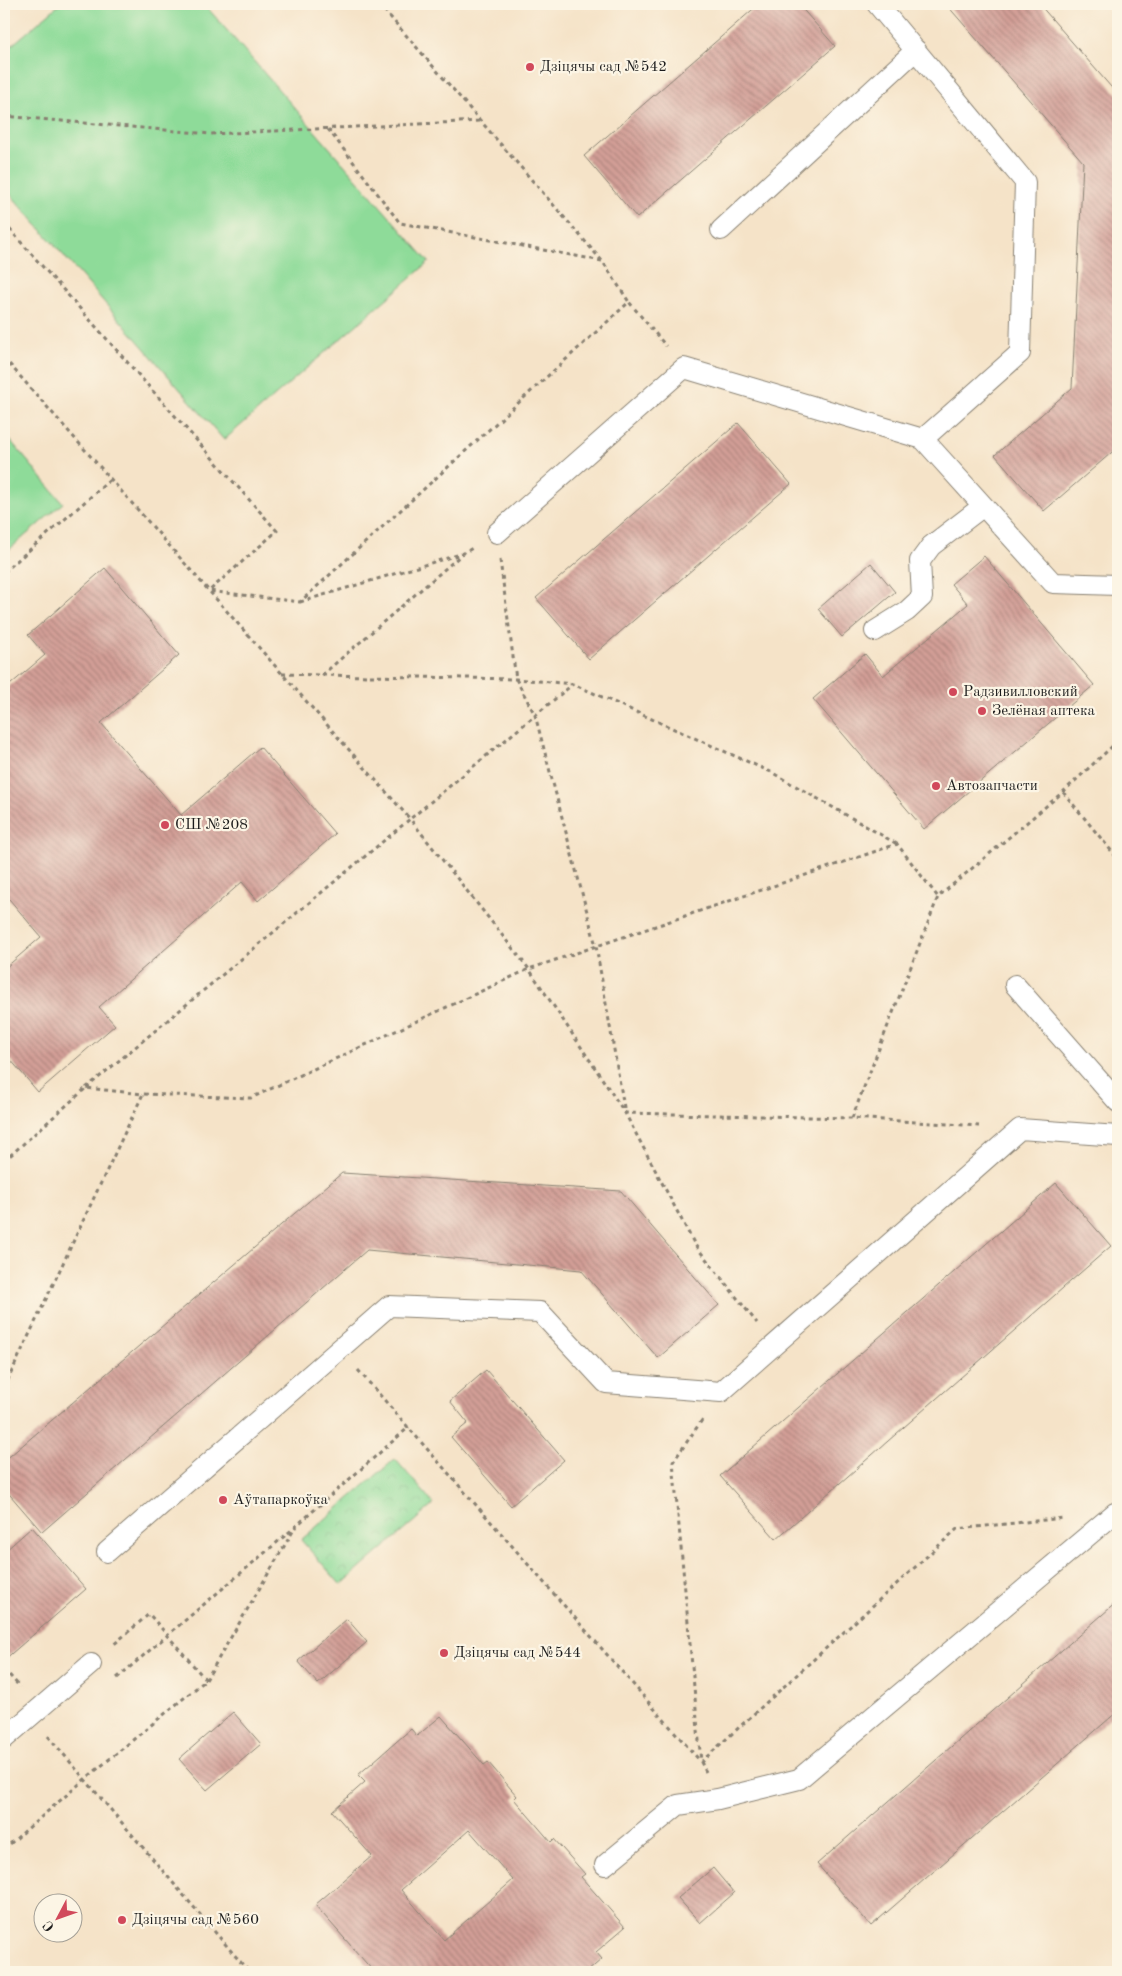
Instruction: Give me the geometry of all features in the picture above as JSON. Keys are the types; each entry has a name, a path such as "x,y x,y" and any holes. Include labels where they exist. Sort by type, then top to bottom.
{"lane":[{"path":"877,4 1024,182 1020,353 923,439"},
{"path":"722,230 916,50"},
{"path":"496,533 684,368 923,439 1053,583 1118,585"},
{"path":"875,631 906,611 922,596 920,561 931,546 982,506"},
{"path":"1015,985 1118,1102"},
{"path":"107,1552 390,1306 540,1312 606,1384 721,1392 1020,1129 1118,1136"},
{"path":"605,1865 678,1805 718,1799 799,1779 1118,1512"},
{"path":"4,1738 91,1664"}],"path":[{"path":"378,4 603,262 629,302 684,368"},
{"path":"4,116 211,134 481,121"},
{"path":"327,129 400,223 603,262"},
{"path":"4,223 277,531 209,591"},
{"path":"300,602 629,302"},
{"path":"4,358 410,819 529,969 624,1113 695,1246 774,1345"},
{"path":"4,572 111,480"},
{"path":"322,674 464,553 496,533 516,679 534,715 596,946 624,1113"},
{"path":"209,591 300,602 464,553"},
{"path":"282,674 516,679 573,684 771,772 898,844 938,896"},
{"path":"4,1162 86,1088 573,684"},
{"path":"852,1118 938,896 1063,792 1118,741"},
{"path":"1063,792 1118,859"},
{"path":"86,1088 143,1094 251,1098 529,969 898,844"},
{"path":"4,1388 143,1094"},
{"path":"624,1113 852,1118 1020,1129"},
{"path":"339,1349 701,1762"},
{"path":"701,1762 673,1462 721,1392"},
{"path":"115,1680 296,1526 408,1427"},
{"path":"701,1762 957,1529 1066,1518"},
{"path":"4,1849 84,1780 206,1680 296,1526"},
{"path":"91,1664 149,1614 166,1636 206,1680"},
{"path":"30,1716 248,1972"},
{"path":"48,1736 56,1730"}],"green space":[{"path":"60,4 204,4 429,262 224,440 4,187 4,52"},
{"path":"4,433 63,503 4,554"},
{"path":"395,1459 434,1504 341,1585 301,1540"}],"building":[{"path":"759,4 798,4 835,46 637,218 584,156"},
{"path":"946,4 1039,4 1118,95 1118,447 1044,511 995,455 1072,388 1083,162"},
{"path":"738,423 791,484 589,659 536,598"},
{"name":"Радзивилловский","path":"984,556 1094,685 924,829 813,699 865,654 883,676 968,604 951,584"},
{"path":"871,563 895,592 842,637 818,609"},
{"name":"СШ №208","path":"105,568 179,655 101,723 181,815 260,747 335,834 258,901 242,882 99,1007 115,1025 38,1092 4,1052 4,969 41,937 4,893 4,690 45,655 28,635"},
{"path":"342,1173 621,1191 719,1305 658,1358 581,1270 367,1250 42,1532 4,1488 4,1461"},
{"path":"1056,1183 1111,1246 776,1539 720,1476"},
{"path":"486,1370 564,1460 511,1506 451,1437 468,1423 450,1401"},
{"path":"32,1527 86,1589 4,1660 4,1552"},
{"path":"1118,1601 1118,1711 871,1926 817,1864"},
{"path":"347,1619 367,1642 318,1684 298,1661"},
{"path":"233,1712 261,1744 207,1790 179,1759"},
{"path":"441,1716 484,1765 488,1762 517,1796 514,1799 551,1842 554,1839 585,1874 581,1877 625,1927 596,1952 602,1959 587,1972 374,1972 315,1905 372,1856 332,1811 365,1782 358,1775 411,1729 417,1736","holes":["469,1830 513,1880 444,1940 401,1890"]},
{"path":"713,1868 734,1893 700,1923 678,1898"}],"place":[{"name":"Дзіцячы сад №542","path":"530,67"},
{"name":"Радзивилловский","path":"953,692"},
{"name":"Зелёная аптека","path":"982,711"},
{"name":"Автозапчасти","path":"936,786"},
{"name":"СШ №208","path":"165,825"},
{"name":"Аўтапаркоўка","path":"223,1500"},
{"name":"Дзіцячы сад №544","path":"444,1653"},
{"name":"Дзіцячы сад №560","path":"122,1920"}]}
